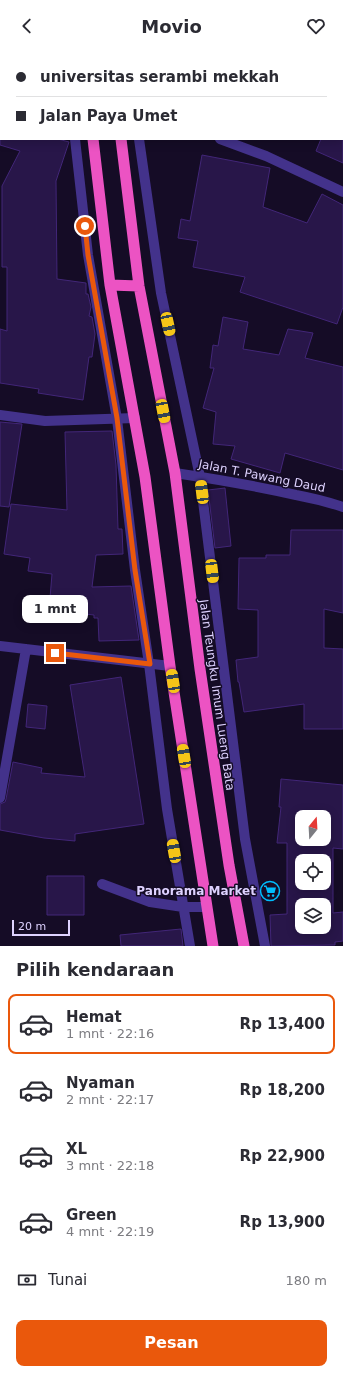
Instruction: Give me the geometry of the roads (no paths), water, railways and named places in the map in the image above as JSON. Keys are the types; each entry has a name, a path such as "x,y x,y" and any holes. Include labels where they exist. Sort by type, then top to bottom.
{"highway":[{"path":"93,140 110,286 145,477 170,666 213,946"},
{"name":"Jalan Teungku Imum Lueng Bata","path":"121,140 139,286 175,473 204,700 229,865 244,946"},
{"path":"110,286 139,286"}],"street":[{"path":"75,140 88,255 117,418 135,570 150,664 167,809 190,946"},
{"path":"139,140 161,293 200,477 245,839 265,946"},
{"path":"223,140 266,156 343,192"},
{"path":"0,415 45,421 135,418"},
{"name":"Jalan T. Pawang Daud","path":"175,473 274,490 343,507"},
{"path":"0,646 170,666"},
{"path":"0,798 26,650"},
{"path":"102,884 150,902 183,907 207,907"}],"place":[{"name":"Panorama Market","path":"270,891"}]}
